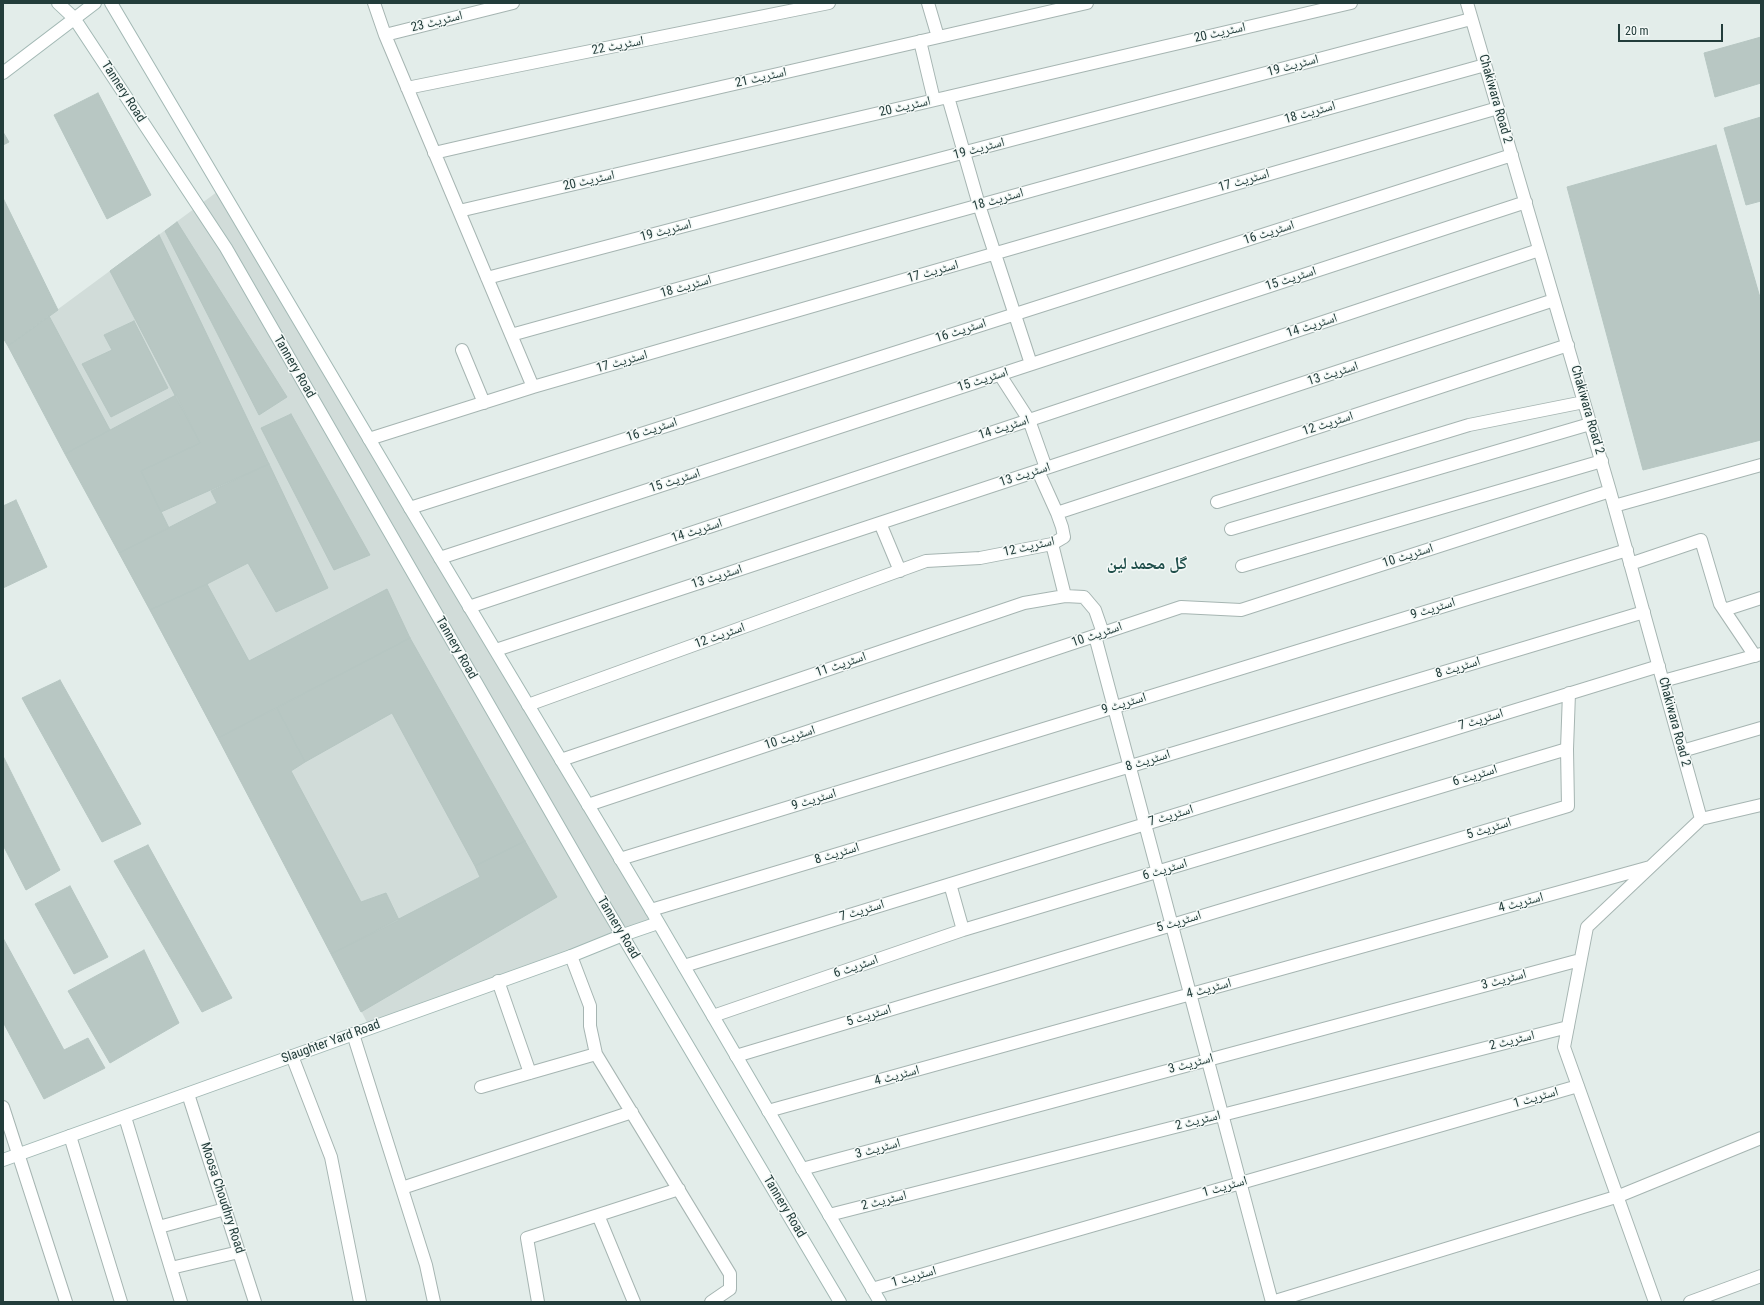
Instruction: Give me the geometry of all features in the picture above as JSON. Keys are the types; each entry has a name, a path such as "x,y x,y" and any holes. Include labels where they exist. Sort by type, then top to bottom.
{"street":[{"name":"Tannery Road","path":"58,3 74,18 226,248 623,935 840,1302"},
{"path":"3,73 95,3"},
{"path":"111,3 410,508 651,910 880,1302"},
{"path":"374,3 385,35 533,387"},
{"name":"اسٹریٹ 23","path":"385,35 513,3"},
{"name":"اسٹریٹ 22","path":"407,88 829,3"},
{"path":"928,3 938,37"},
{"name":"اسٹریٹ 21","path":"434,153 1087,3"},
{"name":"اسٹریٹ 20","path":"459,211 1351,3"},
{"name":"Chakiwara Road 2","path":"1467,3 1602,461 1701,819"},
{"name":"اسٹریٹ 19","path":"487,278 1471,19"},
{"path":"920,41 934,100"},
{"name":"اسٹریٹ 18","path":"511,335 1485,65"},
{"path":"948,97 979,205 1031,364"},
{"name":"اسٹریٹ 17","path":"369,439 533,387 1498,108"},
{"name":"اسٹریٹ 16","path":"410,508 1512,155"},
{"name":"اسٹریٹ 15","path":"440,558 1526,202"},
{"name":"اسٹریٹ 14","path":"470,607 1539,250"},
{"name":"اسٹریٹ 13","path":"496,650 1554,300"},
{"name":"اسٹریٹ 12","path":"528,705 926,561 980,558 1052,544 1064,537 1057,513 1568,345"},
{"path":"462,350 484,403"},
{"path":"1000,375 1029,420 1042,470 1057,513"},
{"path":"1217,502 1469,425 1584,402"},
{"path":"1231,529 1590,424"},
{"path":"1242,566 1602,461"},
{"path":"1614,506 1761,465"},
{"name":"اسٹریٹ 10","path":"588,805 1181,607 1241,610 1610,490"},
{"path":"880,523 900,571"},
{"path":"1630,564 1701,540 1720,604 1758,655 1663,681"},
{"path":"1052,544 1065,596"},
{"name":"اسٹریٹ 9","path":"620,859 1627,550"},
{"name":"اسٹریٹ 11","path":"561,760 1024,602 1065,596 1084,597 1095,610 1114,708 1272,1302"},
{"path":"1724,610 1761,598"},
{"name":"اسٹریٹ 8","path":"651,910 1644,612"},
{"name":"اسٹریٹ 7","path":"684,966 1659,666"},
{"path":"1566,749 1569,693"},
{"path":"1682,751 1761,728"},
{"name":"اسٹریٹ 6","path":"713,1016 963,930 1566,749"},
{"name":"اسٹریٹ 5","path":"736,1056 1568,806 1566,749"},
{"path":"1655,1302 1619,1196 1564,1046 1587,927 1701,819 1761,805"},
{"name":"اسٹریٹ 4","path":"768,1111 1650,867"},
{"path":"950,884 963,930"},
{"name":"Slaughter Yard Road","path":"3,1160 571,956 658,923"},
{"path":"571,956 590,1006 590,1026 596,1054 730,1274 730,1289 711,1302"},
{"name":"اسٹریٹ 3","path":"802,1169 1580,960"},
{"path":"498,981 530,1073"},
{"name":"اسٹریٹ 2","path":"829,1215 1568,1027"},
{"path":"353,1034 426,1265 434,1302"},
{"path":"481,1087 596,1054"},
{"path":"292,1056 330,1157 360,1302"},
{"name":"اسٹریٹ 1","path":"872,1289 1578,1086"},
{"name":"Moosa Choudhry Road","path":"188,1094 255,1302"},
{"path":"3,1107 66,1302"},
{"path":"402,1188 632,1112"},
{"path":"124,1117 181,1302"},
{"path":"70,1136 121,1302"},
{"path":"1272,1302 1619,1196 1761,1138"},
{"path":"538,1302 528,1238 679,1190"},
{"path":"159,1227 225,1209"},
{"path":"598,1215 634,1302"},
{"path":"171,1268 239,1252"},
{"path":"1690,1302 1761,1276"}],"shaded area":[{"path":"221,189 658,923 370,1028 218,738 8,346"}],"building":[{"path":"1761,37 1761,83 1715,97 1704,53"},
{"path":"98,93 151,195 107,219 54,115"},
{"path":"1761,117 1761,201 1746,205 1724,128"},
{"path":"3,132 9,142 3,145"},
{"path":"1716,145 1761,301 1761,440 1643,470 1567,187"},
{"path":"3,198 58,310 8,346 3,338"},
{"path":"177,222 287,397 259,415 165,231"},
{"path":"159,235 269,464 161,512 141,471 200,443 110,271"},
{"path":"49,316 110,430 65,454 8,346"},
{"path":"134,321 168,388 111,417 82,364 112,350 104,335"},
{"path":"176,395 200,443 141,471 169,528 119,553 65,454"},
{"path":"291,414 370,555 334,570 261,428"},
{"path":"269,464 328,588 276,612 248,563 207,584 150,610 119,553 217,503 211,491"},
{"path":"16,500 47,567 3,588 3,506"},
{"path":"207,584 249,661 387,589 410,638 218,738 150,610"},
{"path":"410,638 525,841 475,866 392,713 305,762 277,708"},
{"path":"60,680 141,824 102,842 22,698"},
{"path":"277,708 305,762 291,771 361,902 386,893 399,920 331,954 218,738"},
{"path":"3,756 60,870 26,890 3,845"},
{"path":"525,841 557,897 361,1012 331,954 480,877 475,866"},
{"path":"148,845 232,998 202,1012 114,861"},
{"path":"70,886 108,957 74,974 35,904"},
{"path":"3,938 64,1050 88,1038 105,1068 44,1099 3,1022"},
{"path":"144,950 179,1023 110,1063 68,991"}],"district":[{"name":"گل محمد لین","path":"1147,565"}]}
